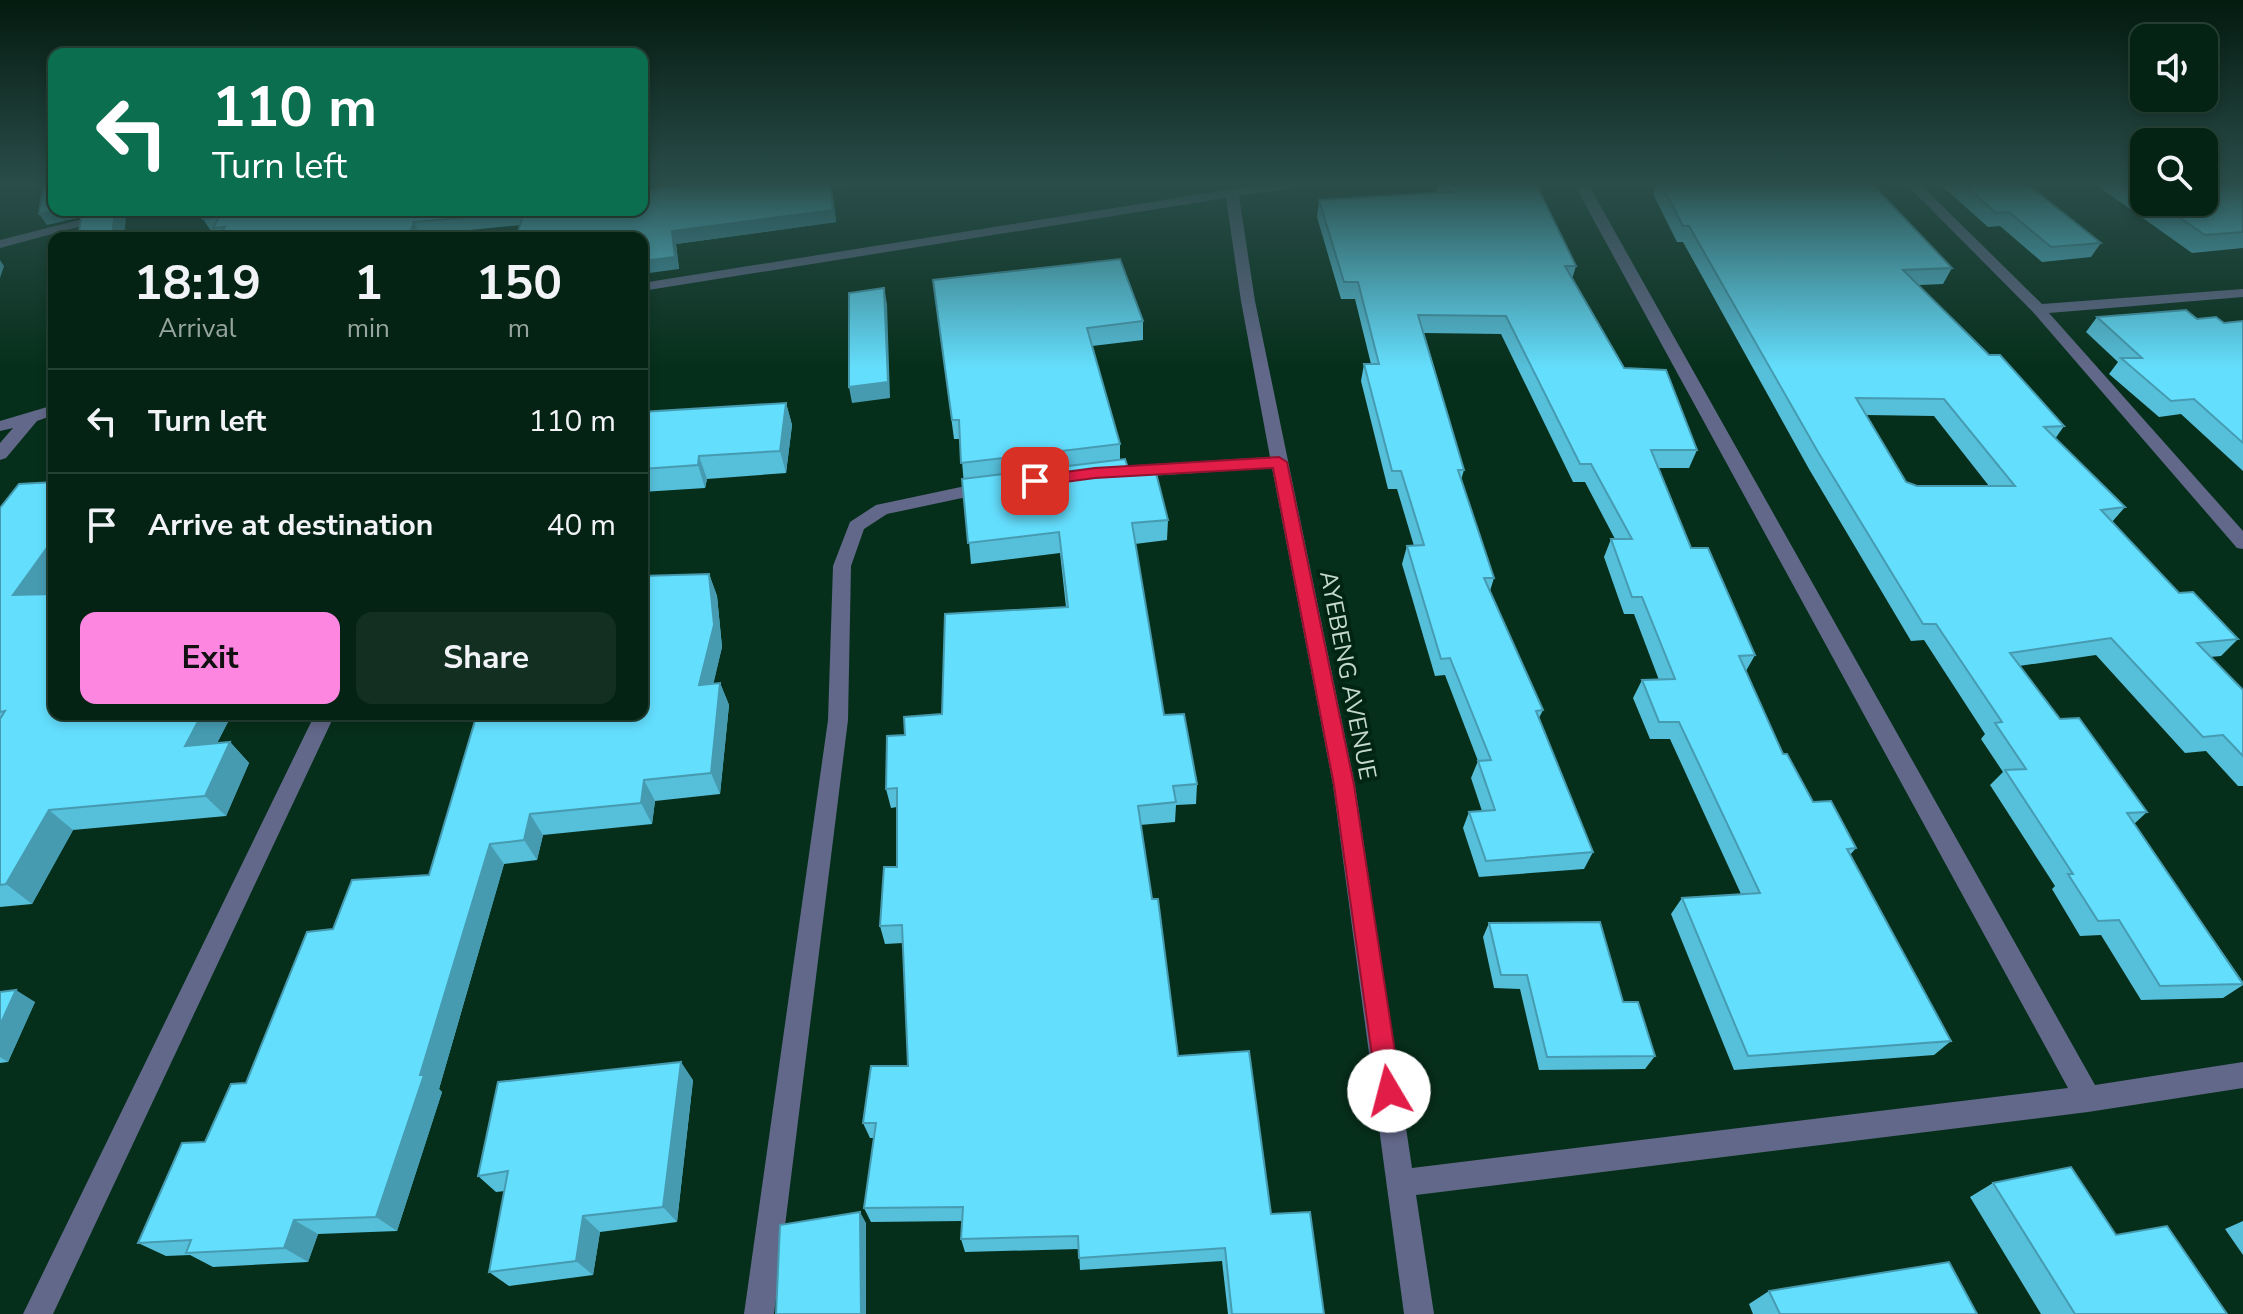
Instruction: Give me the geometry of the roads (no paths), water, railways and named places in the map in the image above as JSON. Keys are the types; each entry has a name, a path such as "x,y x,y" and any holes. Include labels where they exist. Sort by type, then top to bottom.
{"street":[{"path":"648,286 901,245"},
{"name":"AYEBENG AVENUE","path":"1240,245 1279,462 1344,785 1403,1183 1419,1314"},
{"path":"1615,245 2088,1099"},
{"path":"1974,245 2038,309 2243,543"},
{"path":"2038,309 2243,293"},
{"path":"0,426 48,412"},
{"path":"0,454 30,418"},
{"path":"1080,475 1279,462"},
{"path":"759,1314 838,720 842,566 856,526 882,509 1005,485"},
{"path":"38,1314 322,720"},
{"path":"1403,1183 2088,1099 2243,1075"}]}
